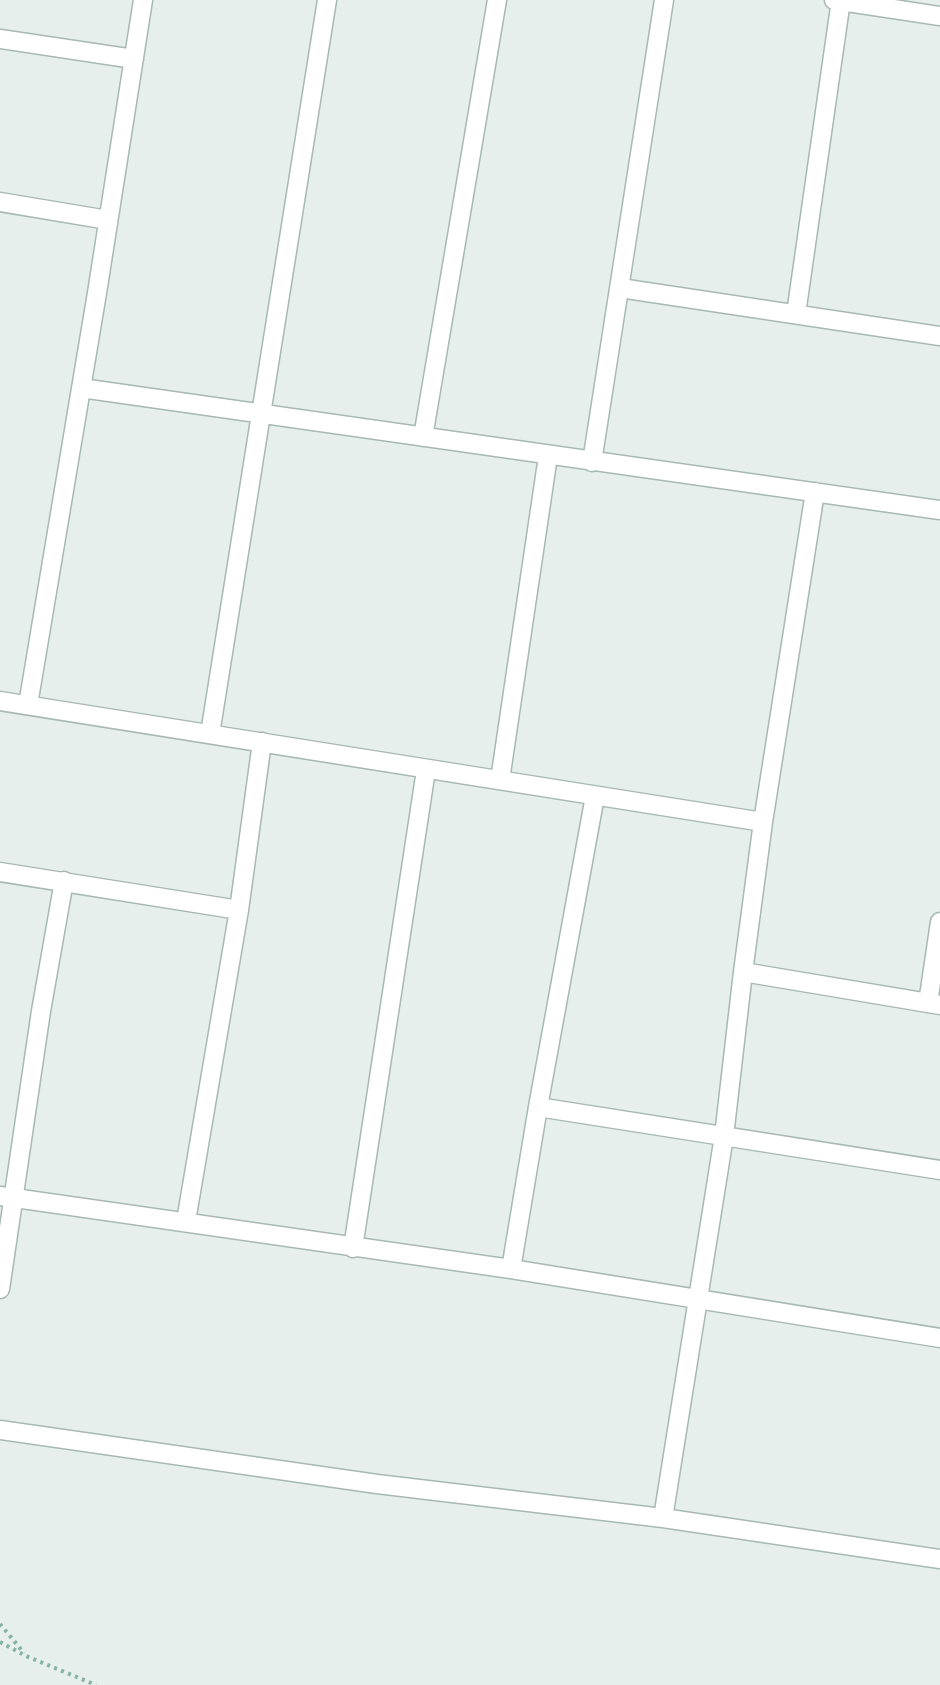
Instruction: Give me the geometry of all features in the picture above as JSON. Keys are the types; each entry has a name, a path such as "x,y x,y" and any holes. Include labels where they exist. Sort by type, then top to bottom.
{"street":[{"path":"28,705 143,0"},
{"path":"210,734 327,0"},
{"path":"423,437 496,0"},
{"path":"592,462 664,0"},
{"path":"795,314 838,0 940,16"},
{"path":"0,39 134,59"},
{"path":"0,202 108,220"},
{"path":"620,288 940,336"},
{"path":"81,388 940,510"},
{"path":"500,780 548,456"},
{"path":"663,1518 724,1136 743,972 764,822 815,492"},
{"path":"0,701 764,822"},
{"path":"186,1221 239,910 262,742"},
{"path":"353,1248 426,770"},
{"path":"512,1269 538,1107 595,796"},
{"path":"0,872 239,910"},
{"path":"0,1288 7,1197 64,881"},
{"path":"743,972 934,1004 940,922"},
{"path":"538,1107 940,1170"},
{"path":"7,1197 512,1269 940,1338"},
{"path":"0,1430 353,1481 663,1518 940,1559"}],"path":[{"path":"0,1624 26,1656"},
{"path":"0,1642 26,1656 96,1685"}]}
